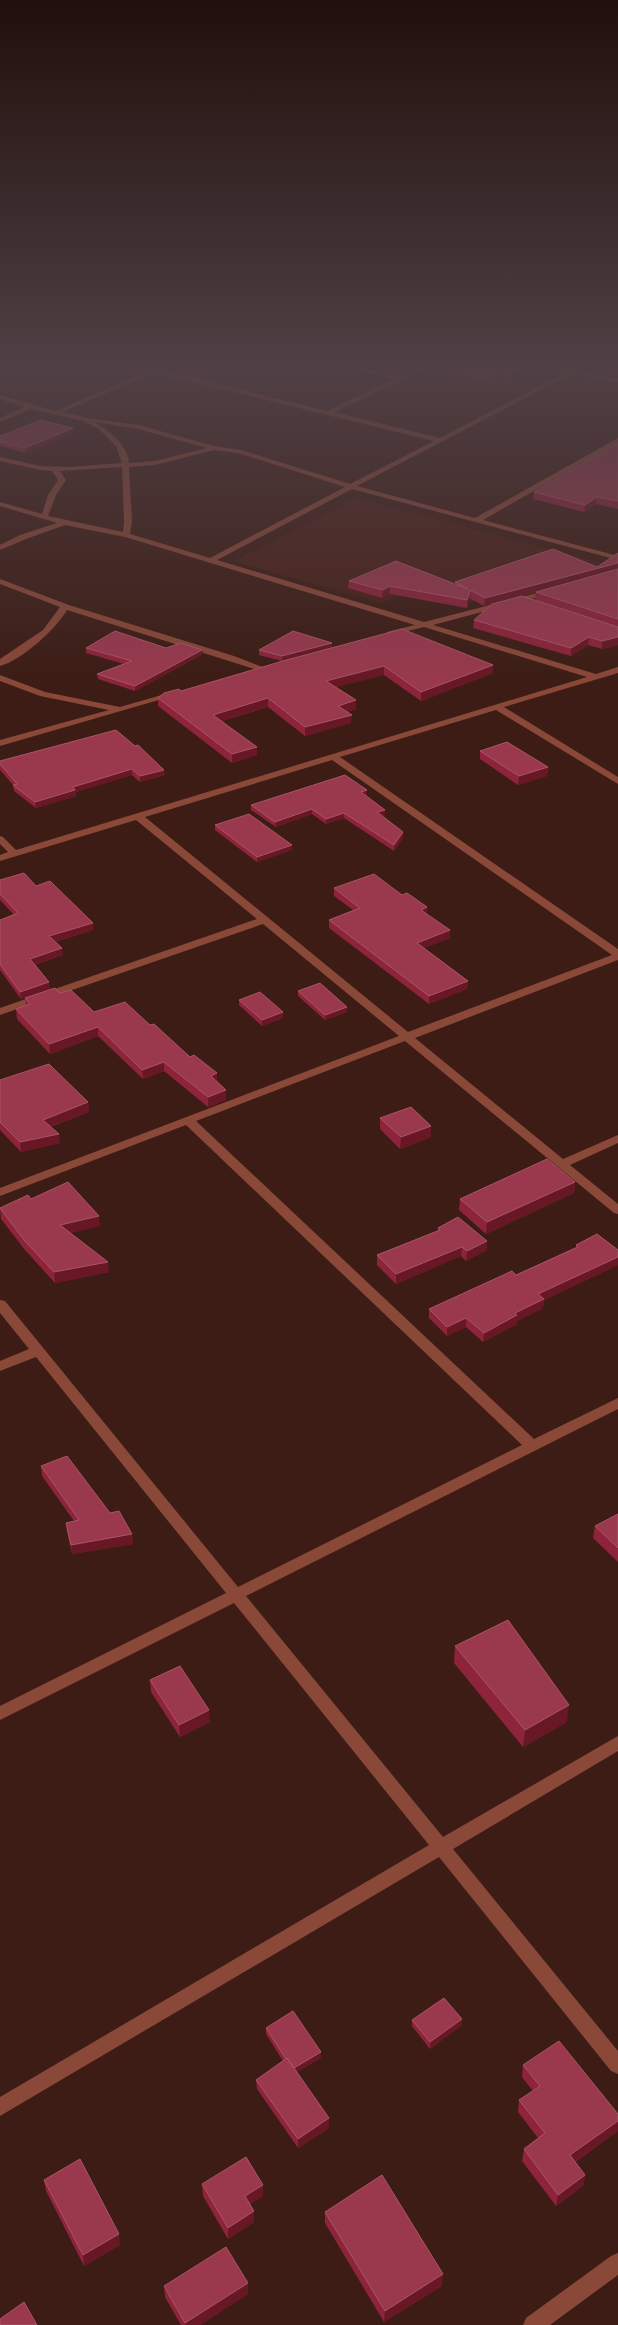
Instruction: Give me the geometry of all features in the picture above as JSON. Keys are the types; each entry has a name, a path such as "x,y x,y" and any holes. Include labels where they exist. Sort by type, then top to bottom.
{"street":[{"path":"44,517 52,495 62,480 56,472"},
{"path":"126,472 128,521 126,534"},
{"path":"298,472 618,558"},
{"path":"211,560 380,472"},
{"path":"477,520 562,472"},
{"path":"0,504 65,523 126,534 597,677"},
{"path":"0,548 23,537 65,523"},
{"path":"607,555 618,548"},
{"path":"0,581 27,593 268,668 249,673"},
{"path":"379,637 558,589"},
{"path":"521,599 536,604"},
{"path":"0,663 46,633 58,620 65,605"},
{"path":"0,858 618,670"},
{"path":"0,678 43,694 121,709"},
{"path":"0,743 181,692"},
{"path":"497,707 618,781"},
{"path":"334,757 618,955"},
{"path":"138,816 618,1210"},
{"path":"0,839 15,854"},
{"path":"0,1012 265,920"},
{"path":"0,1192 618,955"},
{"path":"188,1120 532,1446"},
{"path":"562,1164 618,1139"},
{"path":"0,1304 618,2065"},
{"path":"0,1366 38,1351"},
{"path":"0,1714 618,1403"},
{"path":"0,2107 618,1743"},
{"path":"533,2325 618,2263"}],"shaded area":[{"path":"356,498 602,563 602,568 469,603 421,588 381,603 233,561"}],"building":[{"path":"569,472 618,472 618,501 597,497 585,505 534,492"},
{"path":"553,549 597,567 618,553 618,563 485,598 470,590 467,600 390,586 383,590 349,581 396,561 468,589 455,582"},
{"path":"618,569 618,619 536,592"},
{"path":"522,596 618,627 618,637 602,641 589,637 571,648 474,620 492,604"},
{"path":"402,629 493,665 421,692 384,666 326,681 356,700 338,706 352,715 305,727 268,698 213,715 257,747 232,754 158,698 164,693 179,689 181,691 283,661"},
{"path":"115,631 166,648 181,643 202,650 135,686 97,674 132,661 86,648"},
{"path":"293,631 332,643 282,656 259,650"},
{"path":"116,730 135,746 138,745 164,770 140,776 132,769 73,787 75,790 35,802 13,785 17,784 0,764 0,761"},
{"path":"507,742 548,767 519,776 480,751"},
{"path":"345,775 367,790 361,792 385,810 377,812 403,832 394,845 344,813 326,819 312,809 275,822 251,805"},
{"path":"249,814 292,845 257,857 215,825"},
{"path":"24,873 36,886 50,881 93,923 49,936 62,948 30,959 49,982 20,992 0,964 0,920 18,913 0,894 0,880"},
{"path":"374,874 402,895 407,893 427,907 421,910 450,930 417,943 468,981 429,996 329,920 360,908 334,888"},
{"path":"320,983 347,1007 325,1015 298,991"},
{"path":"55,988 60,993 71,990 94,1012 125,1002 150,1025 154,1024 190,1057 194,1055 217,1073 211,1076 226,1090 208,1097 164,1062 142,1070 98,1027 49,1044 16,1009 30,1004 25,998"},
{"path":"260,992 283,1012 262,1020 239,1000"},
{"path":"49,1064 88,1102 43,1120 59,1134 20,1142 0,1122 0,1080"},
{"path":"411,1107 431,1126 401,1137 380,1118"},
{"path":"547,1159 575,1182 487,1222 460,1199"},
{"path":"68,1182 99,1216 60,1225 108,1262 54,1272 24,1240 0,1208 28,1195 31,1199"},
{"path":"458,1217 487,1241 467,1251 462,1247 396,1274 377,1255 440,1230 438,1228"},
{"path":"597,1234 618,1250 618,1257 538,1294 544,1299 515,1313 517,1315 484,1333 466,1318 447,1327 429,1309 512,1271 516,1275 578,1247 576,1245"},
{"path":"67,1456 110,1513 119,1511 132,1534 71,1545 66,1523 79,1520 41,1466"},
{"path":"618,1514 618,1548 595,1526"},
{"path":"508,1620 569,1705 525,1730 455,1646"},
{"path":"180,1666 209,1710 179,1725 150,1680"},
{"path":"444,1998 462,2019 430,2042 412,2020"},
{"path":"293,2011 321,2052 294,2068 287,2058 286,2059 266,2028"},
{"path":"559,2041 618,2114 618,2121 570,2155 585,2175 558,2195 524,2149 545,2133 519,2100 540,2086 523,2065"},
{"path":"287,2058 329,2118 298,2139 256,2080"},
{"path":"246,2157 263,2185 245,2196 254,2211 228,2228 202,2184"},
{"path":"80,2159 119,2234 83,2255 44,2180"},
{"path":"382,2175 443,2274 385,2311 325,2212"},
{"path":"226,2247 248,2283 185,2323 164,2286"},
{"path":"24,2302 37,2325 0,2325 0,2319"}]}
